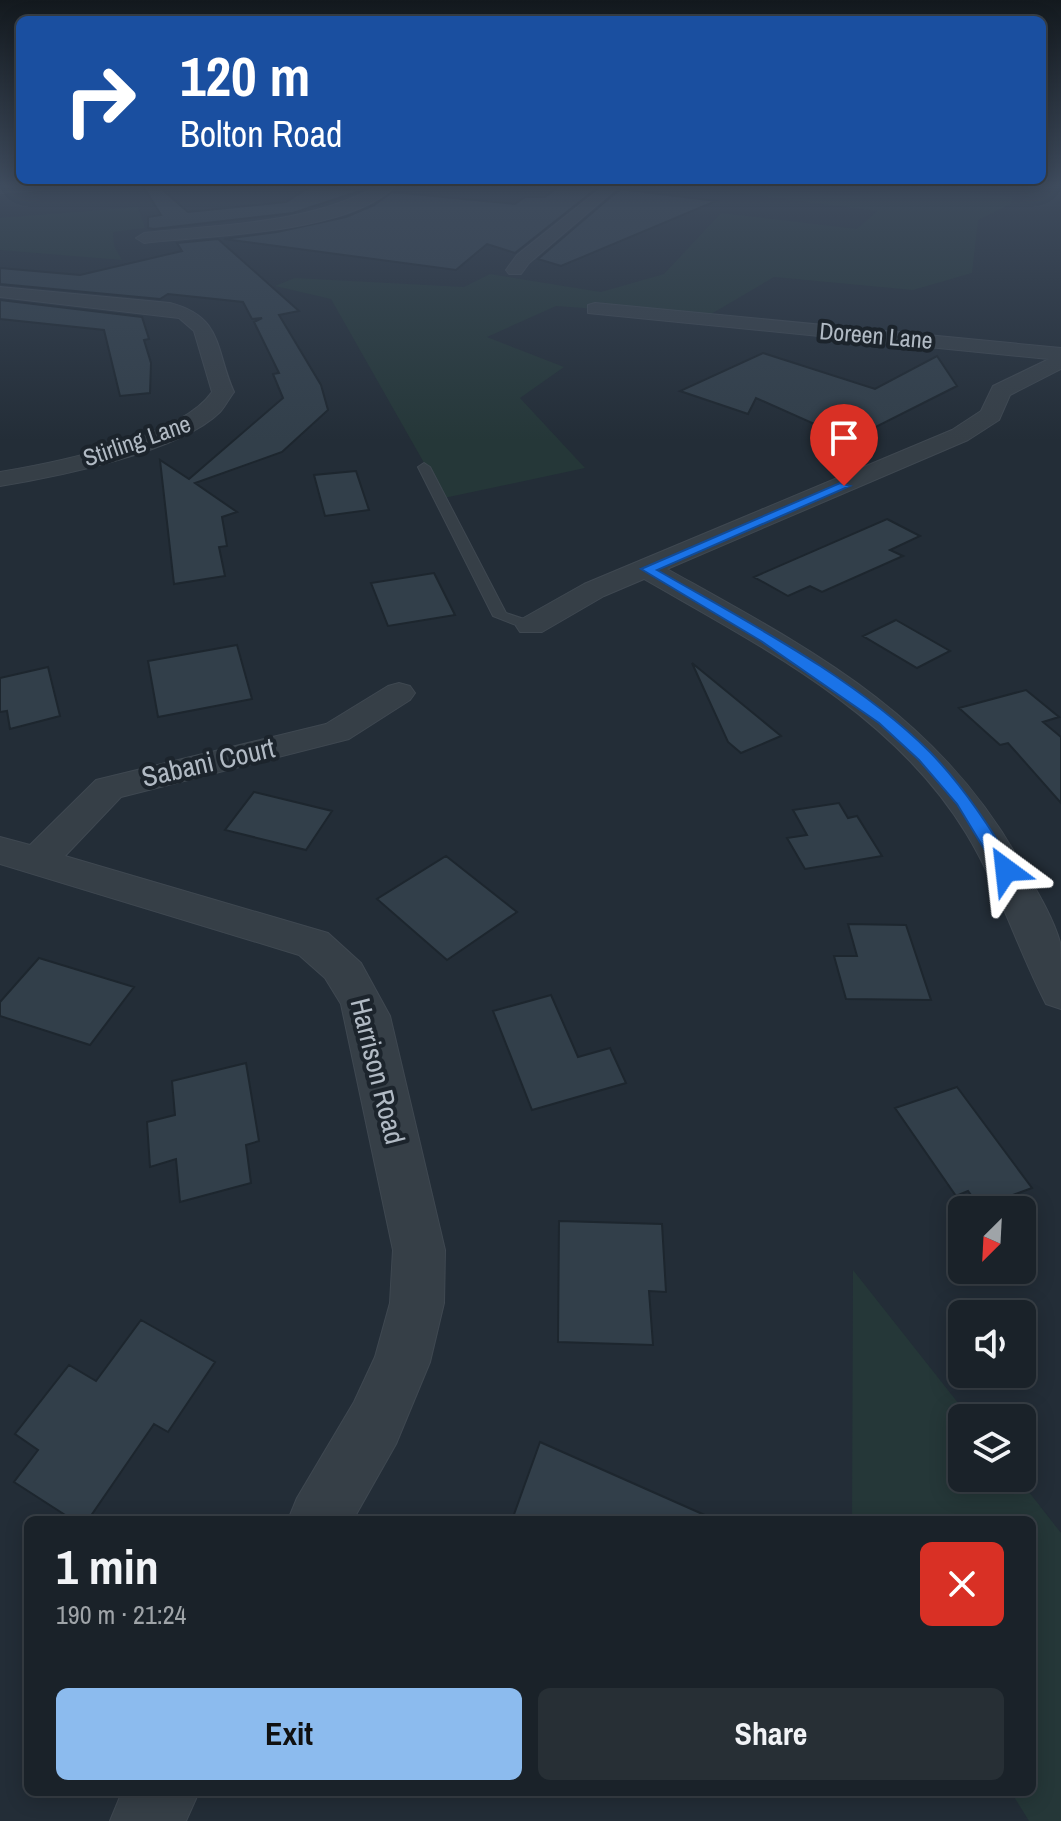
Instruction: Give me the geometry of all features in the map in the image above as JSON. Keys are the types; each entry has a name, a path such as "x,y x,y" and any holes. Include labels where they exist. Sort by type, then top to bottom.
{"street":[{"name":"Stirling Lane","path":"0,292 170,309 194,316 204,326 223,392 214,410 186,427 49,471 0,479"},
{"name":"Doreen Lane","path":"595,309 1061,354"},
{"path":"531,626 594,590 960,435 991,415 1001,391 1061,361"},
{"path":"647,569 766,638 843,689 885,720 925,756 963,800 996,851 1061,992"},
{"name":"Sabani Court","path":"19,856 109,788 337,732 399,693"},
{"name":"Harrison Road","path":"19,856 313,944 338,961 356,985 368,1016 419,1250 417,1303 402,1362 375,1423 321,1516"},
{"path":"146,1821 161,1796"}],"lane":[{"path":"424,467 500,616 531,626"}],"shaded area":[{"path":"667,271 972,271 913,290 774,277 706,317 556,306 487,337 564,367 520,398 585,468 444,498 331,299 275,286 295,278 464,287 490,274 601,292"},
{"path":"853,1270 959,1404 948,1404 948,1492 1029,1492 1061,1533 1061,1821 1029,1821 1013,1796 1036,1796 1036,1516 852,1516"}],"building":[{"path":"0,271 80,275 97,271 254,271 299,311 279,315 321,385 328,410 282,452 195,483 237,512 222,517 227,546 219,547 225,576 174,584 160,460 189,479 283,398 273,374 279,373 254,322 262,318 252,319 243,302 168,294 160,299 0,284"},
{"path":"0,300 142,317 149,339 144,340 151,363 150,393 120,396 104,330 0,319"},
{"path":"763,353 875,389 937,356 957,386 850,440 756,398 748,414 680,391"},
{"path":"356,471 369,510 325,516 314,475"},
{"path":"887,519 920,536 890,550 903,556 822,592 810,586 788,596 754,577"},
{"path":"434,573 455,615 388,626 371,583"},
{"path":"896,620 950,651 917,668 863,636"},
{"path":"237,645 252,699 158,717 148,661"},
{"path":"692,663 781,736 741,753 728,742"},
{"path":"48,667 60,716 10,729 7,711 0,712 0,678"},
{"path":"1026,690 1059,717 1043,722 1061,737 1061,803 1008,743 1000,745 959,708"},
{"path":"254,792 332,811 306,850 225,830"},
{"path":"839,803 848,818 857,816 882,856 805,869 787,838 807,835 793,810"},
{"path":"446,856 517,912 447,960 377,899"},
{"path":"848,924 906,925 931,1000 846,999 834,956 857,956"},
{"path":"39,958 134,987 90,1045 0,1016 0,1002"},
{"path":"551,995 578,1057 610,1048 626,1083 532,1110 493,1011"},
{"path":"246,1063 259,1141 246,1145 251,1183 180,1202 176,1159 150,1167 147,1122 175,1115 172,1081"},
{"path":"957,1087 1032,1188 1010,1196 972,1196 968,1191 956,1196 895,1108"},
{"path":"559,1221 662,1224 666,1292 649,1291 653,1345 558,1342"},
{"path":"141,1320 215,1362 168,1432 154,1424 91,1516 67,1516 14,1482 38,1450 15,1434 69,1365 96,1381"},
{"path":"540,1442 707,1516 513,1516"}],"route":[{"path":"844,486 647,569 766,638 885,720 925,756 963,800 1006,870"}]}
